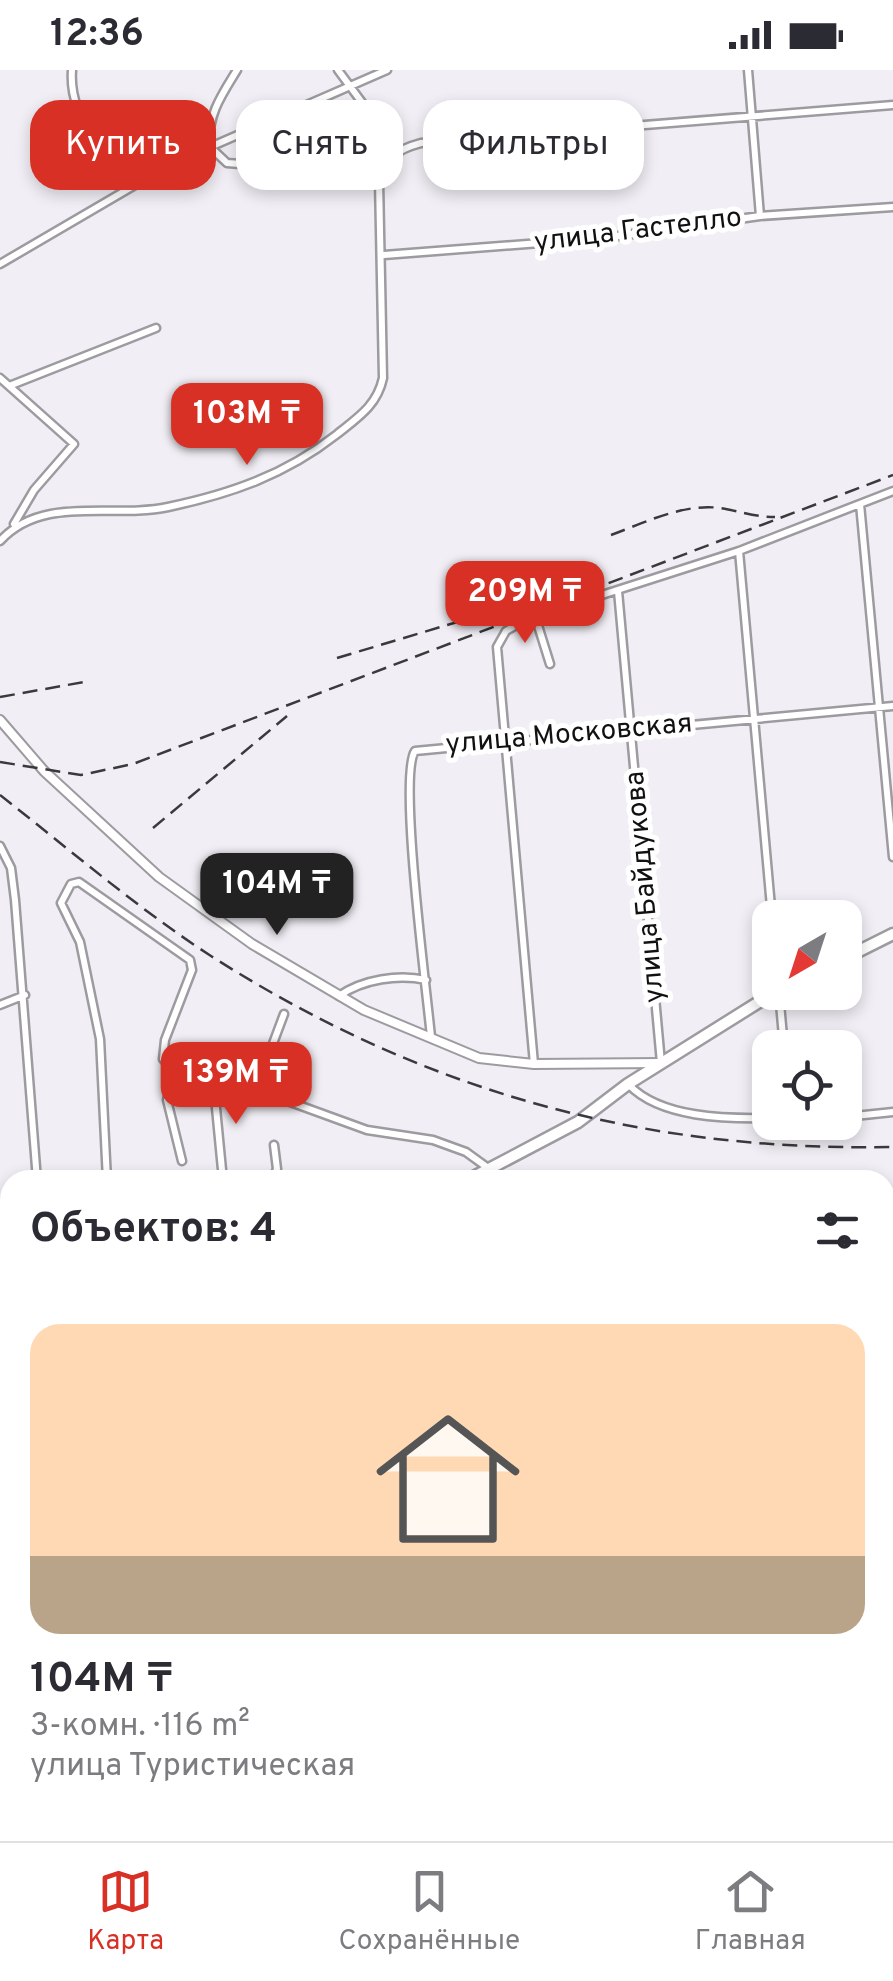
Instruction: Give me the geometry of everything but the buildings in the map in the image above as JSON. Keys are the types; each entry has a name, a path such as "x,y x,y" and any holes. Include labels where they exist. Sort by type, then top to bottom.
{"main road":[{"path":"862,950 893,934"},
{"path":"485,1170 561,1132 661,1062 752,1007"}],"street":[{"path":"72,70 70,88 74,100"},
{"path":"216,105 237,70"},
{"path":"338,70 358,100"},
{"path":"216,143 346,84 387,70"},
{"path":"748,70 760,216"},
{"path":"403,148 420,143 893,105"},
{"path":"0,264 127,190"},
{"path":"14,525 62,512 126,514 245,488 330,440 370,408 380,393 384,255 380,190"},
{"name":"улица Гастелло","path":"384,255 604,238 760,216 893,207"},
{"path":"9,386 156,328"},
{"path":"0,378 74,444 34,490 14,525 0,540"},
{"path":"534,1064 497,647 506,630 535,616 739,551 893,491"},
{"path":"860,504 893,857"},
{"path":"739,551 770,900"},
{"name":"улица Байдукова","path":"618,591 634,728 661,1062"},
{"path":"535,616 550,664"},
{"name":"улица Московская","path":"431,1038 411,817 411,756 419,748 893,706"},
{"path":"0,720 44,771 160,877 252,944 340,996 479,1058 534,1064 661,1062"},
{"path":"0,846 11,868 25,995 36,1170"},
{"path":"107,1170 100,1039 80,942 60,902 71,884 80,882 190,960 192,970 165,1040 163,1059 174,1071 256,1089 367,1130 433,1140 466,1152 488,1168"},
{"path":"340,996 384,980 426,980"},
{"path":"0,1005 25,995"},
{"path":"256,1089 284,1014"},
{"path":"174,1071 166,1100 182,1161"},
{"path":"212,1077 222,1170"},
{"path":"628,1084 653,1104 752,1118"},
{"path":"862,1115 893,1112"},
{"path":"274,1144 277,1170"}],"railway":[{"path":"0,762 81,775 133,764 893,475"},
{"path":"611,535 692,508 720,508 775,517"},
{"path":"337,658 524,602"},
{"path":"0,697 84,682"},
{"path":"153,828 287,716"},
{"path":"0,795 130,898 211,956 371,1044 453,1077 537,1104 623,1124 710,1138 800,1146 893,1147"}]}
